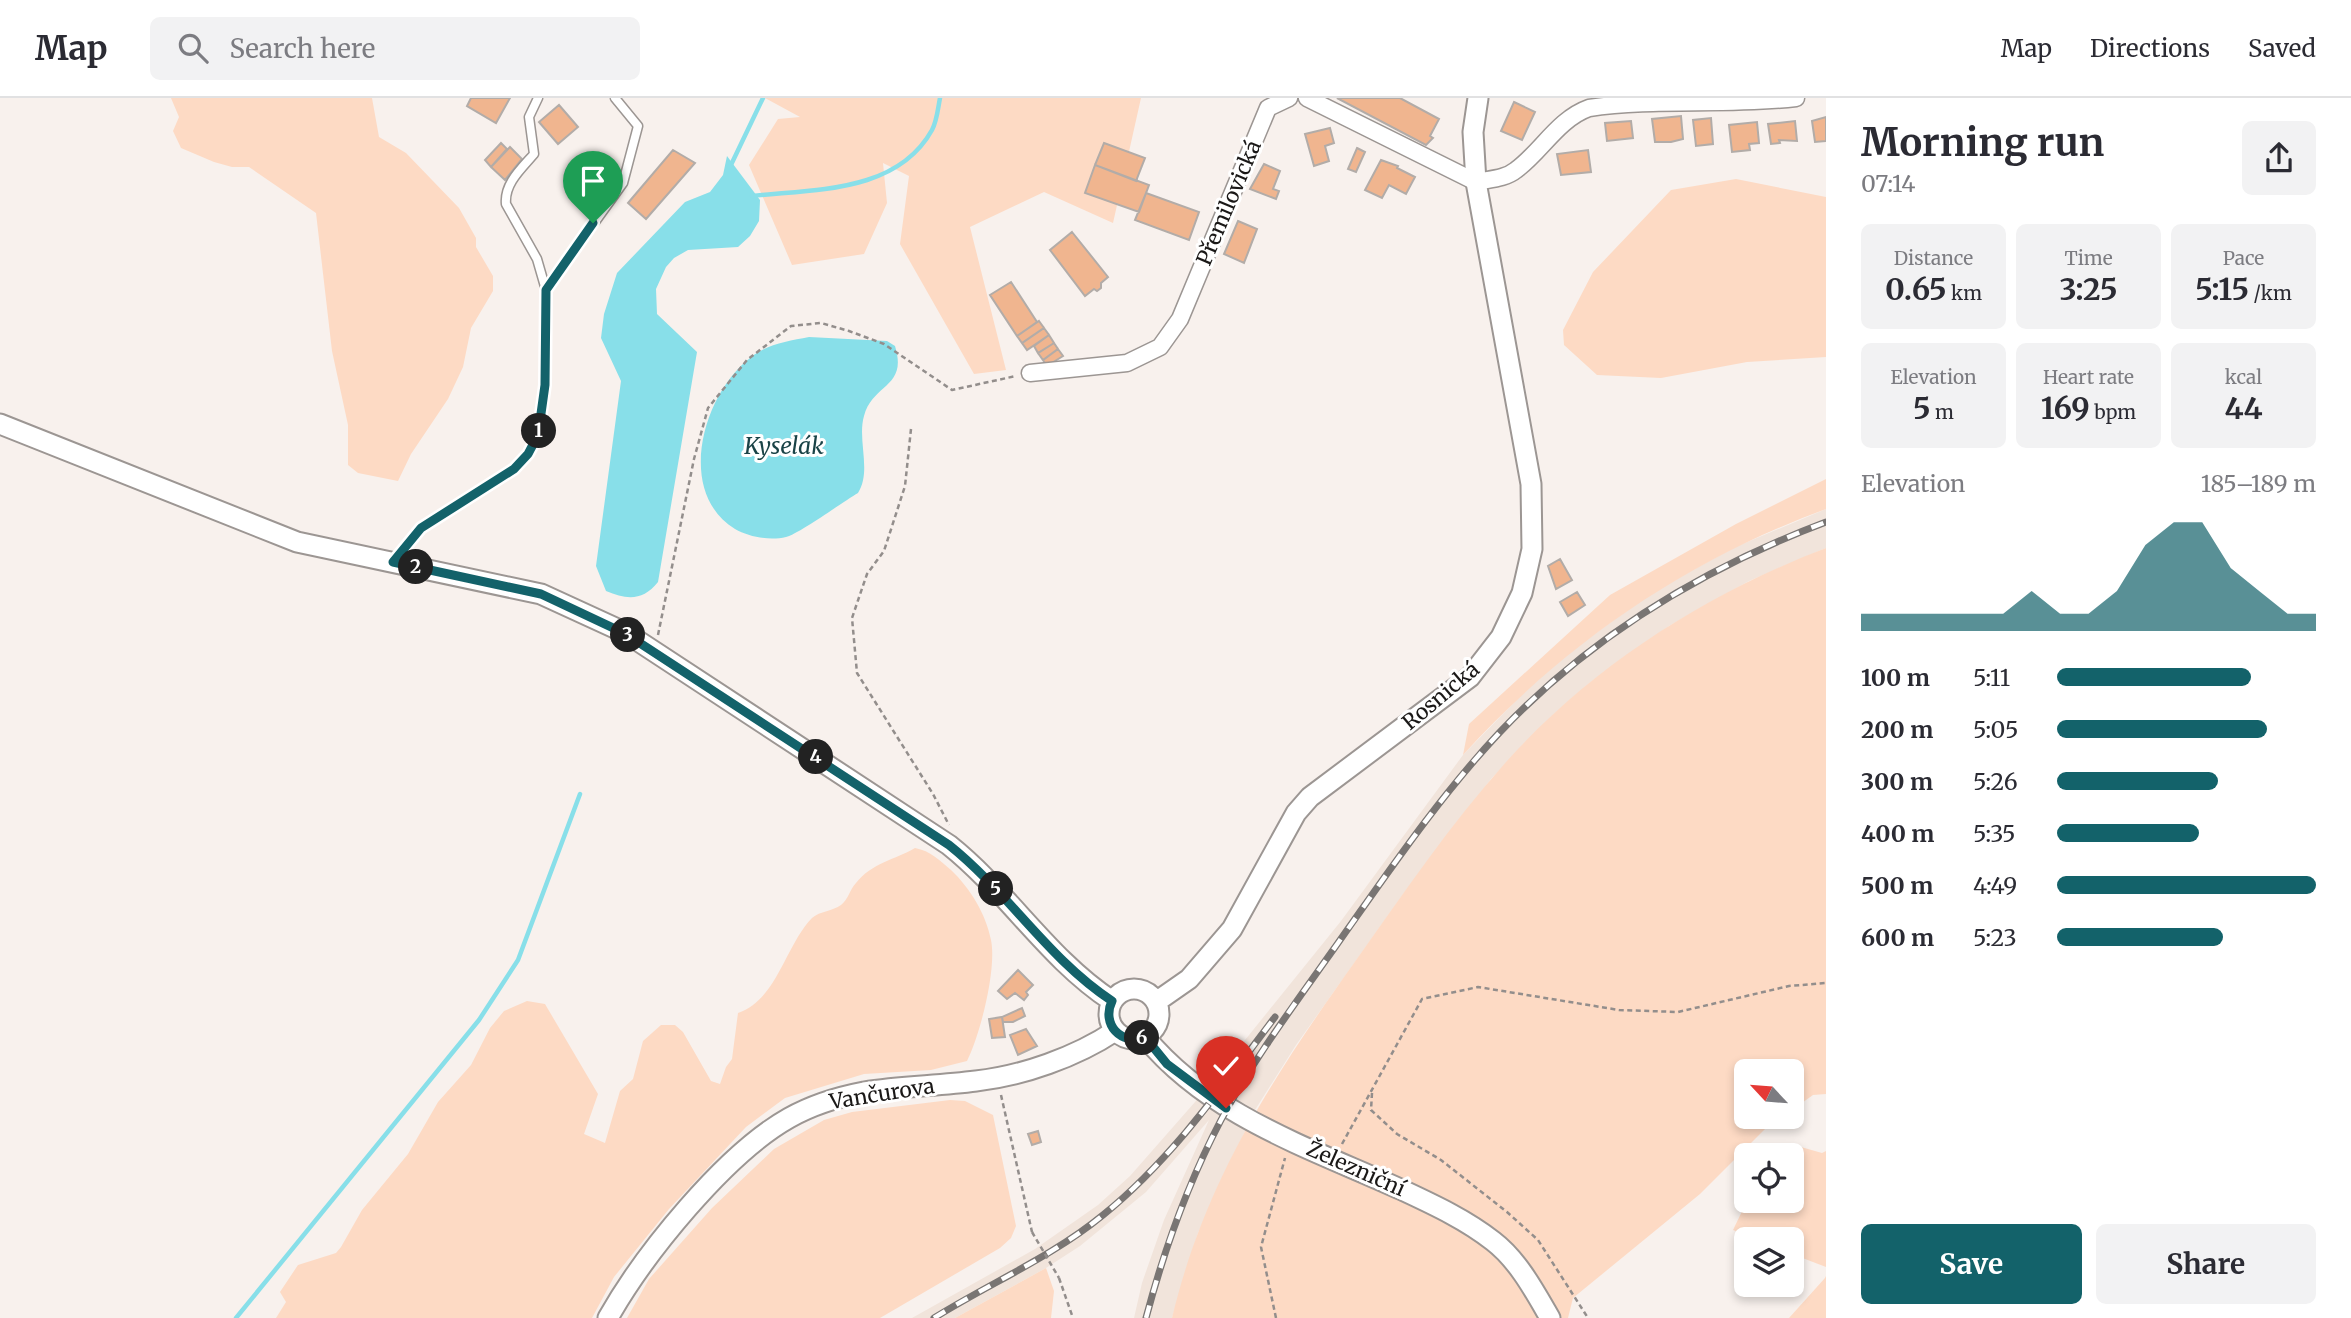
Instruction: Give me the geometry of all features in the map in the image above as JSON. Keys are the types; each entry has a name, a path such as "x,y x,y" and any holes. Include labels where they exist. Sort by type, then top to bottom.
{"street":[{"name":"Přemilovická","path":"1030,373 1127,363 1160,347 1180,319 1268,108 1289,98"},
{"path":"1307,98 1476,182 1515,172 1556,130 1584,110 1605,103 1651,98 1796,98"},
{"name":"Rosnická","path":"1156,1002 1189,979 1232,929 1296,813 1310,797 1470,677 1502,637 1522,593 1532,548 1531,484 1476,182 1473,143 1478,98"},
{"path":"0,424 297,542 541,594 626,634 949,845 990,882 1039,938 1078,976 1112,1001"},
{"path":"1134,989 1147,992 1156,1002 1158,1022 1145,1037 1126,1038 1115,1031 1108,1013 1112,1001 1122,992 1134,989"},
{"name":"Vančurova","path":"608,1318 653,1250 697,1199 743,1153 787,1119 834,1098 865,1092 997,1078 1098,1042 1115,1031"},
{"name":"Železniční","path":"1145,1037 1167,1064 1216,1102 1290,1140 1443,1209 1495,1242 1531,1285 1550,1318"}],"lane":[{"path":"393,562 421,528 514,469 528,454 538,435 545,385 546,290 537,259 506,204 505,195 510,183 534,154 528,117 538,98"},
{"path":"546,290 623,183 638,126 615,98"}],"path":[{"path":"654,652 694,459 708,408 747,360 791,326 821,323 884,344 952,390 1030,373"},
{"path":"911,429 905,486 884,551 867,574 852,618 857,673 933,794 951,830 949,845"},
{"path":"1333,1159 1422,999 1478,987 1619,1010 1678,1012 1789,986 1826,983"},
{"path":"997,1078 1032,1232 1059,1278 1073,1318"},
{"path":"1372,1089 1371,1110 1383,1123 1441,1160 1538,1240 1588,1318"},
{"path":"1276,1318 1261,1247 1290,1140"}],"shaded area":[{"path":"171,98 372,98 379,137 406,153 459,208 476,238 476,247 493,276 493,291 471,328 463,367 448,399 411,454 398,481 358,473 348,465 348,425 332,351 316,213 249,167 232,167 214,162 181,148 173,131 179,117"},
{"path":"765,98 1141,98 1113,223 1044,192 970,227 1006,370 974,374 900,244 909,176 883,163 887,203 864,254 792,265 749,165 778,119 800,117"},
{"path":"1736,179 1826,197 1826,357 1747,362 1661,378 1597,375 1564,345 1563,330 1593,272 1671,190"},
{"path":"1826,479 1826,509 1724,554 1676,580 1630,610 1542,677 1463,755 1469,724 1610,595 1736,524"},
{"path":"1826,509 1826,548 1749,581 1669,626 1592,681 1555,713 1491,779 1404,893 1296,1045 1255,1110 1198,1233 1172,1318 1134,1318 1142,1283 1164,1220 1209,1120 1146,1192 1080,1246 955,1318 912,1318 1035,1249 1098,1205 1130,1176 1195,1102 1341,921 1463,755 1531,685 1569,653 1649,594 1733,548"},
{"path":"1826,548 1826,1094 1813,1095 1804,1101 1804,1059 1734,1059 1734,1129 1765,1129 1751,1143 1734,1143 1734,1160 1700,1194 1573,1298 1568,1318 1172,1318 1203,1220 1245,1132 1324,1005 1453,826 1518,749 1551,716 1622,657 1700,607"},
{"path":"915,848 934,856 958,877 971,893 989,930 992,967 982,1019 967,1061 931,1070 864,1074 785,1098 746,1127 669,1209 614,1277 592,1318 276,1318 286,1302 280,1292 298,1265 336,1253 341,1247 362,1210 408,1154 438,1102 471,1065 490,1028 504,1011 527,1001 545,1004 598,1094 584,1134 605,1143 620,1091 633,1079 643,1041 661,1025 675,1025 683,1032 711,1081 720,1084 732,1059 738,1013 762,997 812,918 841,905 854,885 869,871"},
{"path":"950,1100 965,1101 993,1115 1016,1226 1011,1238 1000,1248 880,1318 627,1318 649,1279 712,1208 774,1149 824,1120 852,1112"},
{"path":"1804,1148 1822,1153 1826,1151 1826,1267 1804,1259 1804,1227 1734,1227 1741,1213 1804,1213"},
{"path":"1046,1268 1054,1291 1051,1318 955,1318"},
{"path":"1826,1276 1826,1318 1789,1318 1825,1278"}],"water":[{"path":"727,156 760,200 759,221 750,236 738,247 688,250 674,258 666,267 656,289 657,314 697,352 658,582 640,596 621,596 606,591 596,566 621,381 601,338 604,314 617,273 685,202 710,192 723,175"},
{"name":"Kyselák","path":"809,337 887,341 895,346 897,370 868,405 864,416 864,475 858,493 792,535 773,539 760,538 735,529 716,513 705,492 701,468 702,443 719,395 733,374 750,358 771,346"}],"building":[{"path":"471,98 510,98 496,123 467,106"},
{"path":"1337,98 1400,98 1439,119 1430,136 1433,138 1426,145"},
{"path":"1514,102 1535,112 1522,140 1501,131"},
{"path":"559,105 578,127 558,144 539,122"},
{"path":"1681,116 1683,139 1655,142 1652,119"},
{"path":"1826,117 1826,141 1815,142 1812,121"},
{"path":"1711,118 1713,144 1696,146 1693,120"},
{"path":"1631,121 1633,138 1607,141 1605,123"},
{"path":"1795,121 1797,141 1779,140 1780,143 1771,144 1768,124"},
{"path":"1757,122 1759,143 1749,144 1750,150 1732,152 1729,125"},
{"path":"1330,128 1334,143 1325,146 1329,161 1314,166 1305,134"},
{"path":"501,143 507,149 491,167 485,160"},
{"path":"1104,143 1145,158 1136,181 1095,165"},
{"path":"510,147 522,159 505,180 491,167"},
{"path":"1357,148 1365,152 1356,172 1348,169"},
{"path":"673,150 695,163 646,219 628,203"},
{"path":"1588,150 1591,172 1561,175 1557,154"},
{"path":"1381,160 1398,166 1397,168 1415,177 1406,194 1389,185 1382,198 1365,190"},
{"path":"1264,164 1280,171 1273,189 1279,191 1276,199 1250,189"},
{"path":"1095,165 1149,185 1139,212 1085,193"},
{"path":"1146,193 1199,212 1189,240 1135,220"},
{"path":"1238,221 1257,229 1244,263 1224,254"},
{"path":"1072,232 1108,277 1101,283 1101,288 1097,291 1094,289 1085,296 1050,250"},
{"path":"1011,282 1037,322 1017,336 990,295"},
{"path":"1039,321 1044,328 1022,343 1017,336"},
{"path":"1044,328 1049,335 1027,350 1022,343"},
{"path":"1049,335 1054,343 1038,353 1034,346"},
{"path":"1054,343 1058,349 1043,360 1038,353"},
{"path":"1058,349 1063,356 1047,366 1043,360"},
{"path":"1560,559 1572,580 1556,589 1548,566"},
{"path":"1577,592 1585,605 1568,616 1560,602"},
{"path":"1018,970 1033,985 1026,992 1028,995 1024,1000 1015,993 1007,999 998,991"},
{"path":"1022,1008 1025,1016 1013,1022 1003,1022 1002,1017"},
{"path":"1002,1017 1005,1037 992,1038 989,1019"},
{"path":"1026,1029 1037,1046 1018,1055 1010,1035"},
{"path":"1038,1131 1041,1142 1032,1145 1028,1134"}],"waterway":[{"path":"730,167 763,98"},
{"path":"752,196 852,184 876,177 898,166 917,151 932,130 940,98"},
{"path":"236,1318 479,1020 518,960 580,794"}],"railway":[{"path":"1146,1318 1169,1242 1188,1192 1209,1144 1247,1074 1435,808 1478,757 1535,698 1611,636 1651,609 1736,561 1826,522"},
{"path":"934,1318 1063,1244 1128,1194 1195,1121 1275,1017"}],"route":[{"path":"593,223 546,290 545,385 538,435 528,454 514,469 421,528 393,562 541,594 626,634 949,845 990,882 1039,938 1078,976 1112,1001 1108,1013 1115,1031 1132,1040 1145,1037 1167,1064 1226,1108"}]}
